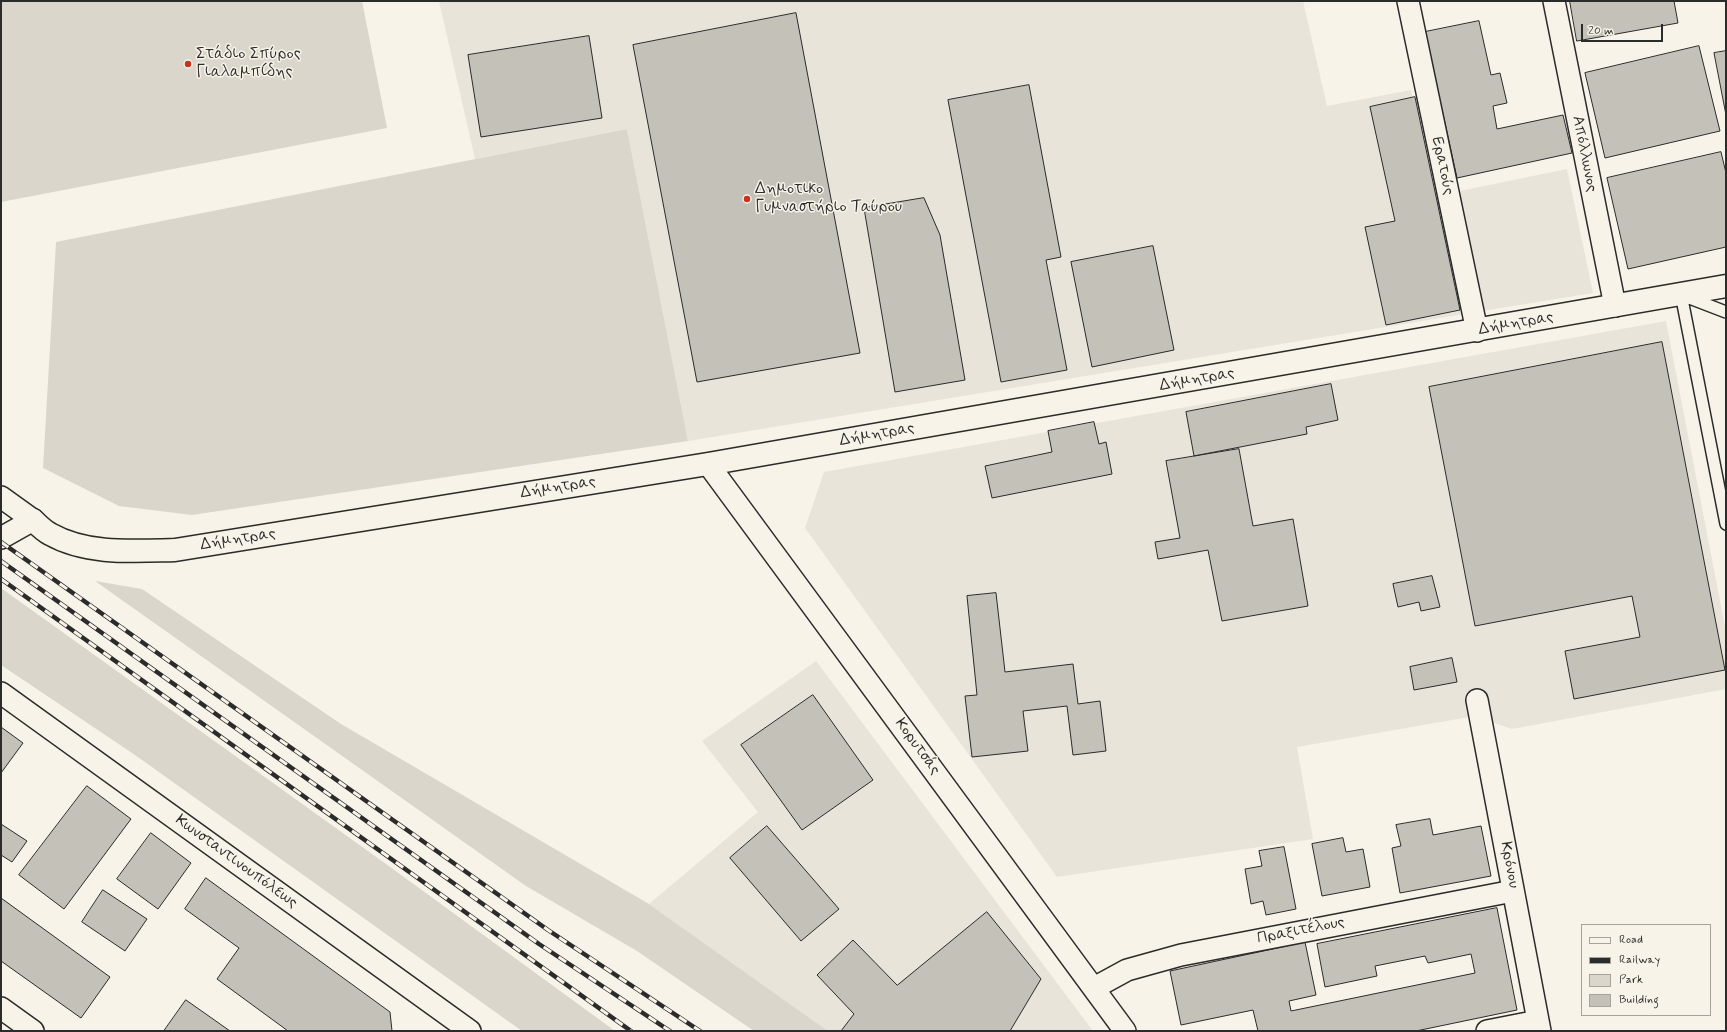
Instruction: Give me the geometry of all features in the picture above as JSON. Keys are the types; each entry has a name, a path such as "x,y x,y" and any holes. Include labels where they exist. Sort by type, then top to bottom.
{"street":[{"name":"Ερατούς","path":"1408,1 1477,331"},
{"name":"Απόλλωνος","path":"1554,1 1615,306"},
{"name":"Δήμητρας","path":"33,520 49,534 75,544 110,550 175,550 708,464 1477,331 1726,286"},
{"name":"Κορυτσάς","path":"708,464 1125,1031"},
{"path":"1,497 33,520 1,538"},
{"name":"Κωνσταντινουπόλεως","path":"1,693 470,1031"},
{"name":"Κρόνου","path":"1477,700 1539,1026"},
{"name":"Πραξιτέλους","path":"1094,988 1127,970 1181,954 1514,891"},
{"path":"1,1008 33,1031"},
{"path":"1487,1031 1539,1026"}],"lane":[{"path":"1681,294 1726,312"},
{"path":"1681,294 1726,524"}],"shaded area":[{"path":"439,1 1303,1 1327,106 1411,90 1435,196 1567,169 1593,293 688,441 627,129 475,159"},
{"path":"1666,321 1726,632 1726,689 1512,729 1475,716 1297,747 1313,839 1057,877 805,528 824,472"},
{"path":"816,661 1093,1031 828,1031 649,904 758,812 702,741"}],"green space":[{"name":"Στάδιο Σπύρος Γιαλαμπίδης","path":"1,1 362,1 387,128 1,202"},
{"path":"627,129 688,441 192,515 119,506 43,468 56,242"},
{"path":"95,581 142,589 341,724 649,904 828,1031 754,1031 637,951 526,886"},
{"path":"1,588 393,869 615,1031 522,1031 135,755 1,665"}],"building":[{"path":"1570,1 1674,1 1678,23 1577,41"},
{"name":"Δημοτικο Γυμναστήριο Ταύρου","path":"796,13 860,353 697,382 633,45"},
{"path":"1479,21 1491,75 1500,73 1507,103 1493,106 1497,129 1563,115 1572,153 1457,178 1425,32"},
{"path":"589,36 602,118 481,137 468,55"},
{"path":"1699,46 1720,131 1605,158 1585,73"},
{"path":"1726,51 1726,115 1714,53"},
{"path":"1029,85 1061,257 1046,260 1067,370 1001,382 948,100"},
{"path":"1415,97 1460,310 1386,325 1365,227 1395,221 1370,107"},
{"path":"1721,152 1726,173 1726,247 1628,269 1607,178"},
{"path":"924,198 940,235 965,380 895,392 864,208"},
{"path":"1153,246 1174,350 1092,367 1071,262"},
{"path":"1662,342 1725,670 1574,699 1565,651 1640,637 1632,596 1475,626 1429,387"},
{"path":"1331,384 1338,420 1306,427 1307,434 1194,456 1186,412"},
{"path":"1094,422 1099,444 1106,442 1112,474 992,498 985,466 1052,452 1048,431"},
{"path":"1239,449 1253,526 1293,519 1308,606 1222,621 1208,550 1158,559 1155,542 1180,538 1166,461"},
{"path":"1432,576 1440,607 1421,611 1419,602 1398,607 1393,584"},
{"path":"996,593 1005,672 1073,664 1078,704 1100,701 1106,751 1073,755 1067,706 1023,711 1028,751 972,757 965,696 977,695 967,596"},
{"path":"1452,658 1457,682 1414,690 1410,667"},
{"path":"813,695 873,780 802,830 741,745"},
{"path":"1,727 23,743 1,773"},
{"path":"87,786 131,819 64,909 19,875"},
{"path":"1430,819 1433,835 1481,826 1491,876 1400,893 1392,848 1401,846 1396,825"},
{"path":"1,824 27,841 12,862 1,855"},
{"path":"767,826 839,909 801,941 730,858"},
{"path":"151,833 191,863 158,909 117,879"},
{"path":"1343,838 1346,852 1363,849 1370,887 1322,896 1312,844"},
{"path":"1284,847 1296,909 1266,915 1263,901 1251,904 1245,869 1262,866 1259,851"},
{"path":"206,878 390,1012 392,1031 288,1031 217,979 239,948 185,909"},
{"path":"103,890 147,919 125,951 82,922"},
{"path":"1,898 110,977 81,1018 1,961"},
{"path":"1497,908 1517,1010 1416,1031 1258,1031 1253,1010 1181,1025 1170,971 1305,942 1316,995 1289,1001 1291,1011 1475,973 1471,954 1428,963 1425,956 1375,966 1377,976 1325,987 1317,944"},
{"path":"987,912 1041,979 1010,1031 841,1031 854,1014 817,975 853,940 897,985"},
{"path":"186,1000 230,1031 164,1031"}],"railway":[{"path":"1,542 548,930 700,1031"},
{"path":"1,561 539,944 670,1031"},
{"path":"1,579 631,1031"}],"place":[{"name":"Στάδιο Σπύρος Γιαλαμπίδης","path":"188,64"},
{"name":"Δημοτικο Γυμναστήριο Ταύρου","path":"747,199"}]}
